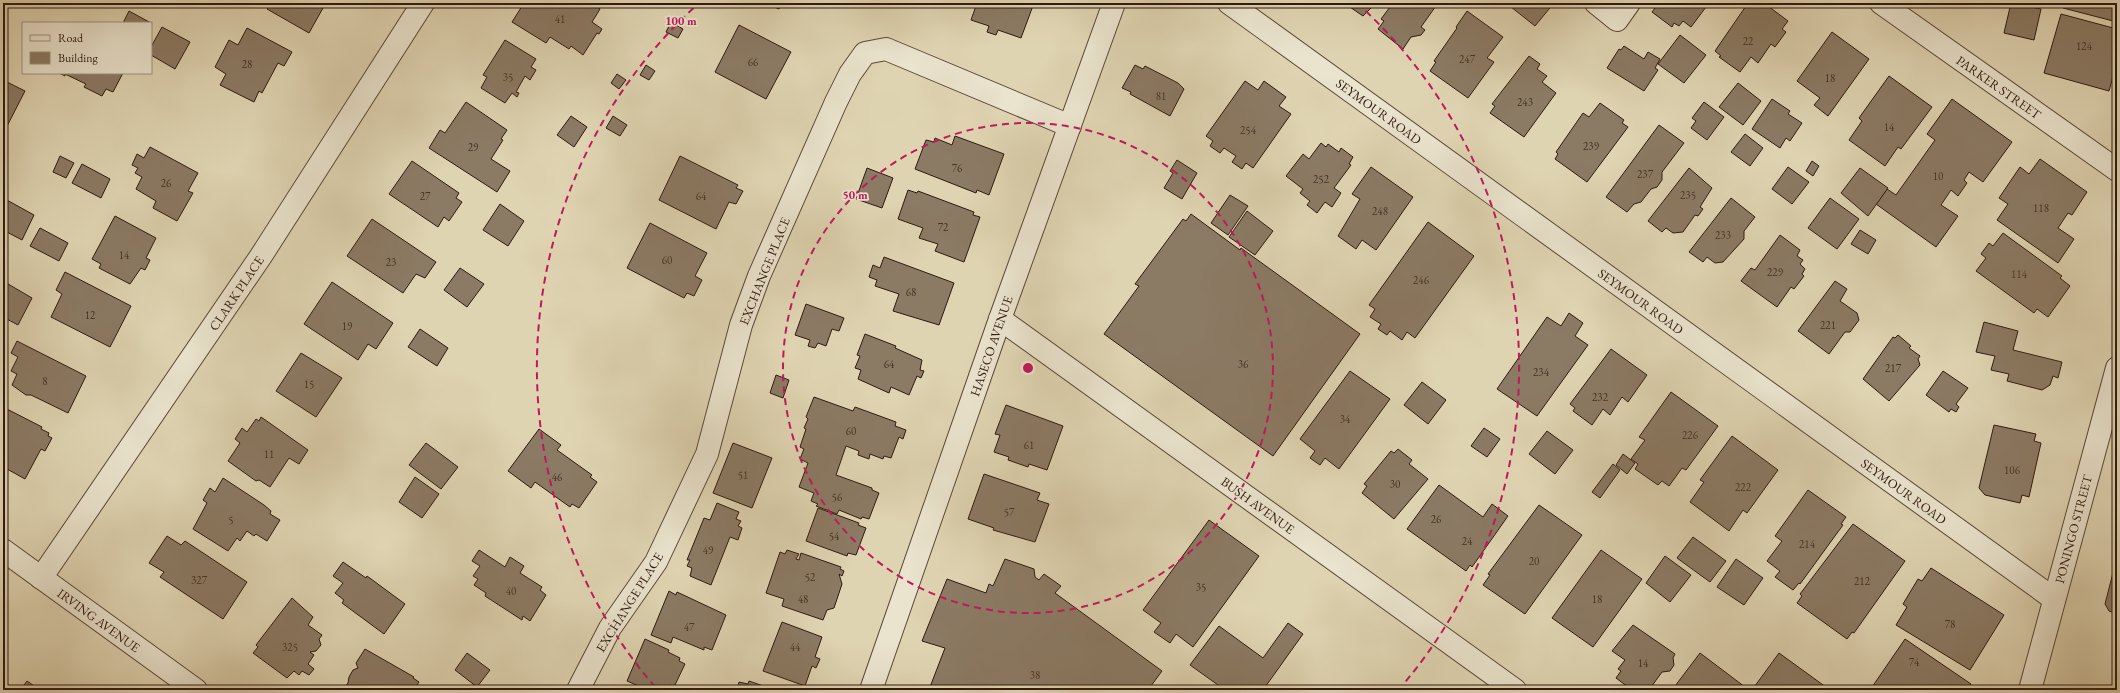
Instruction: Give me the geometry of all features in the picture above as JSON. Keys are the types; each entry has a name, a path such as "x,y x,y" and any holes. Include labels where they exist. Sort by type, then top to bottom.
{"street":[{"name":"CLARK PLACE","path":"41,578 261,256 422,3"},
{"name":"HASECO AVENUE","path":"871,690 1000,319 1114,3"},
{"name":"SEYMOUR ROAD","path":"1229,3 2054,599"},
{"path":"1596,3 1618,20 1629,3"},
{"name":"PARKER STREET","path":"1881,3 2117,170"},
{"name":"EXCHANGE PLACE","path":"578,690 610,628 656,562 707,454 741,325 759,276 850,74 865,54 886,49 1070,126"},
{"name":"BUSH AVENUE","path":"1000,319 1515,690"},
{"name":"PONINGO STREET","path":"2030,690 2117,368"},
{"name":"IRVING AVENUE","path":"3,550 196,690"}],"building":[{"path":"271,3 315,3 323,8 309,33 267,9"},
{"path":"524,3 592,3 600,9 592,22 602,29 599,34 597,33 583,55 571,46 569,49 550,37 546,43 512,22"},
{"path":"765,3 782,3 779,9"},
{"path":"977,3 1034,3 1021,38 998,30 996,35 987,32 989,26 971,20"},
{"path":"1344,3 1376,3 1363,16"},
{"path":"1393,3 1438,3 1421,27 1425,30 1421,35 1411,37 1403,49 1378,29 1384,21 1381,19"},
{"path":"1506,3 1554,3 1535,26"},
{"path":"1657,3 1709,3 1691,27 1683,21 1679,26 1674,23 1672,27 1652,12 1658,4"},
{"path":"1748,3 1764,3 1788,21 1782,29 1786,32 1775,47 1771,44 1758,63 1751,57 1740,72 1719,57 1721,56 1715,51"},
{"path":"2011,3 2041,9 2034,40 2004,33"},
{"path":"2065,3 2117,3 2117,22 2063,8"},
{"path":"129,11 149,22 124,22"},
{"path":"1467,11 1503,37 1487,58 1494,62 1468,98 1430,71 1436,62 1434,61"},
{"path":"2061,14 2117,29 2117,62 2109,91 2044,73"},
{"path":"671,22 683,29 678,38 666,32"},
{"path":"739,25 791,52 766,99 715,72"},
{"path":"162,27 190,42 175,69 152,56 152,45"},
{"path":"247,28 292,52 284,66 278,63 262,93 259,91 254,102 220,85 226,74 215,67 229,40 238,45"},
{"path":"1832,32 1869,59 1828,116 1814,105 1820,98 1797,81"},
{"path":"1680,35 1706,55 1684,83 1658,64"},
{"path":"505,40 536,59 531,67 536,70 530,80 525,76 516,92 519,93 517,97 512,93 505,103 481,88 487,77 483,75"},
{"path":"1624,46 1644,59 1648,52 1660,59 1655,68 1658,70 1644,91 1607,68 1619,49 1621,50"},
{"path":"1529,56 1540,64 1537,69 1547,76 1542,82 1556,93 1524,137 1490,113 1495,106 1492,104"},
{"path":"646,65 655,71 649,80 640,75"},
{"path":"1135,65 1143,69 1145,66 1178,83 1184,89 1170,116 1122,88"},
{"path":"65,74 122,74 113,92 106,89 102,96 84,87 86,84"},
{"path":"617,74 626,80 619,89 611,83"},
{"path":"1889,76 1932,107 1901,149 1898,147 1885,166 1849,140 1862,121 1859,118"},
{"path":"3,80 25,91 3,134"},
{"path":"1245,81 1258,90 1264,81 1286,97 1279,106 1291,114 1253,168 1246,163 1242,169 1232,162 1236,156 1224,148 1220,153 1210,146 1213,141 1206,136"},
{"path":"1738,83 1761,101 1743,125 1719,107"},
{"path":"1772,99 1790,111 1788,114 1802,123 1790,141 1786,138 1780,148 1752,129"},
{"path":"1952,99 2012,142 1983,182 1969,172 1964,180 1967,183 1958,196 1951,190 1941,205 1958,216 1936,247 1876,204 1887,189 1896,195 1935,140 1927,134"},
{"path":"466,102 507,130 501,139 503,140 491,159 510,171 497,192 429,148 440,130 445,133"},
{"path":"1704,102 1724,117 1707,140 1691,128 1696,121 1692,118"},
{"path":"1600,103 1624,120 1622,123 1628,127 1587,182 1555,159 1558,154 1556,152 1583,113 1589,117"},
{"path":"571,116 587,127 574,147 557,135"},
{"path":"613,116 627,125 620,136 606,128"},
{"path":"1659,125 1684,143 1662,172 1662,180 1657,187 1651,189 1641,202 1634,204 1627,212 1606,197"},
{"path":"1745,134 1763,148 1750,166 1731,152"},
{"path":"955,136 1004,154 989,195 977,190 976,193 915,169 926,140 934,142 935,138 952,145"},
{"path":"1321,143 1326,147 1328,144 1339,152 1341,148 1353,157 1349,164 1351,165 1334,188 1341,193 1332,207 1325,202 1317,213 1307,205 1310,201 1300,193 1303,189 1286,176 1303,154 1309,159"},
{"path":"150,147 198,173 188,191 193,193 177,221 153,208 156,201 136,189 142,177 135,173 138,168 132,165 137,154 144,158"},
{"path":"60,156 74,163 66,178 53,172"},
{"path":"680,156 738,185 736,188 743,191 736,204 729,202 716,229 659,200"},
{"path":"2040,159 2087,192 2072,215 2068,213 2058,228 2074,239 2058,263 1997,220 2008,204 1999,198 2020,167 2029,174"},
{"path":"1177,160 1197,173 1182,199 1164,188 1173,173 1170,171"},
{"path":"412,161 459,193 456,198 462,202 449,221 444,217 438,227 389,194"},
{"path":"1812,161 1819,166 1813,176 1806,171"},
{"path":"82,164 110,179 101,198 72,183"},
{"path":"1371,167 1413,197 1376,250 1362,240 1356,249 1338,236 1360,199 1352,194"},
{"path":"1788,167 1809,182 1792,204 1772,189"},
{"path":"867,168 893,178 882,208 856,199"},
{"path":"1689,168 1712,188 1700,207 1703,209 1698,216 1695,215 1683,232 1673,233 1666,228 1662,232 1648,221"},
{"path":"1860,168 1888,188 1868,216 1841,193"},
{"path":"908,190 917,193 918,191 974,212 973,215 980,217 964,262 935,251 938,244 919,238 923,228 898,219"},
{"path":"1230,195 1248,206 1228,235 1211,223"},
{"path":"1731,198 1755,217 1744,231 1744,239 1723,262 1715,263 1707,257 1703,262 1689,252"},
{"path":"1830,198 1859,219 1837,249 1808,228"},
{"path":"5,199 34,215 22,240 3,230 3,203"},
{"path":"500,204 524,221 508,246 483,230"},
{"path":"1247,211 1273,231 1255,255 1229,237"},
{"path":"1191,214 1240,250 1241,248 1360,334 1273,456 1104,334 1139,286 1135,284 1183,219 1186,221"},
{"path":"115,216 156,238 146,258 150,260 145,270 141,268 130,284 99,268 101,264 92,259"},
{"path":"372,219 436,262 425,278 416,274 403,293 347,256"},
{"path":"1428,222 1474,256 1415,338 1407,332 1402,340 1390,331 1387,335 1378,329 1381,324 1370,317 1375,309 1369,305"},
{"path":"650,223 707,253 695,276 702,280 694,296 687,293 684,298 627,268"},
{"path":"40,228 68,243 59,261 30,246"},
{"path":"1860,230 1876,240 1868,254 1851,244"},
{"path":"2003,233 2062,276 2060,278 2070,286 2048,317 2037,309 2034,313 1976,271 1986,258 1981,254 1989,243 1993,246"},
{"path":"1780,235 1800,250 1797,256 1803,260 1800,264 1805,269 1802,274 1804,276 1794,289 1791,287 1777,307 1741,281 1751,268 1755,270"},
{"path":"884,257 954,283 939,325 893,311 899,294 875,286 877,280 869,277 873,265 880,268"},
{"path":"460,268 484,284 467,307 444,290"},
{"path":"65,272 131,306 110,347 51,317 62,294 56,290"},
{"path":"3,281 32,298 18,325 3,317"},
{"path":"1835,281 1847,289 1840,301 1857,313 1859,320 1850,332 1845,332 1829,354 1798,331"},
{"path":"332,282 393,323 376,349 368,344 358,360 304,324"},
{"path":"806,304 844,318 839,331 832,329 826,346 818,343 815,348 808,346 810,340 795,335"},
{"path":"1569,313 1583,323 1575,336 1588,345 1537,416 1497,389 1547,317 1561,326"},
{"path":"1984,322 2018,331 2013,350 2062,362 2058,378 2053,376 2050,385 2042,390 2007,381 2009,374 1991,370 1995,356 1976,352"},
{"path":"420,329 448,348 437,366 408,347"},
{"path":"865,334 896,346 895,348 922,360 920,370 924,371 921,378 917,376 909,395 891,387 889,393 858,379 861,370 855,368 860,356 857,355"},
{"path":"1898,335 1911,346 1909,348 1920,356 1918,359 1920,365 1889,401 1863,379 1893,337 1895,338"},
{"path":"17,341 86,376 68,413 31,395 26,395 12,385 17,374 11,371 18,357 11,353"},
{"path":"1611,349 1647,375 1628,402 1622,397 1610,415 1603,409 1592,425 1573,411 1575,408 1570,404"},
{"path":"301,353 342,378 316,417 276,391"},
{"path":"1350,371 1390,399 1339,469 1325,458 1320,465 1310,458 1315,451 1300,439"},
{"path":"1943,371 1968,388 1956,404 1959,407 1956,412 1951,409 1949,412 1926,395"},
{"path":"776,375 789,380 783,398 770,393"},
{"path":"1422,382 1446,400 1428,424 1404,405"},
{"path":"1671,392 1718,426 1686,470 1682,468 1669,486 1662,481 1658,485 1635,469 1638,464 1631,459 1645,440 1639,437"},
{"path":"814,397 853,411 855,407 896,422 895,426 906,430 903,439 899,437 891,458 884,456 883,459 870,454 869,459 858,455 859,451 846,446 836,475 872,488 872,490 879,493 869,519 862,517 861,519 839,510 837,514 816,506 818,504 811,501 814,493 799,487 808,463 800,459 804,449 800,447 806,429 804,428 808,419 806,417"},
{"path":"1006,405 1063,426 1047,470 1029,464 1028,467 1008,460 1009,457 994,452 1000,435 995,434"},
{"path":"3,407 42,427 41,429 49,433 48,436 52,438 45,451 41,449 25,479 7,469 3,473"},
{"path":"261,417 308,450 299,464 289,458 270,487 259,480 256,481 228,461 240,443 235,439 242,428 247,432 256,419 259,421"},
{"path":"1994,425 2036,434 2034,441 2041,443 2029,497 2022,495 2020,503 1985,495 1979,488"},
{"path":"1484,428 1500,439 1487,457 1471,446"},
{"path":"539,429 561,445 557,450 592,475 590,477 597,482 579,508 572,504 570,507 535,482 531,488 508,471"},
{"path":"1547,431 1573,450 1555,474 1529,454"},
{"path":"1732,436 1778,470 1747,513 1743,510 1729,531 1690,502 1704,482 1700,480"},
{"path":"426,443 458,467 441,489 409,465"},
{"path":"733,443 772,458 752,508 713,493"},
{"path":"1398,449 1412,460 1409,464 1428,479 1394,519 1362,493 1367,486 1364,484 1391,451 1394,453"},
{"path":"1623,454 1635,463 1627,474 1616,465"},
{"path":"1613,464 1620,470 1600,498 1592,492"},
{"path":"984,474 1040,493 1037,500 1049,504 1035,542 993,530 994,528 968,519"},
{"path":"415,477 439,494 422,518 399,502"},
{"path":"223,478 264,505 271,511 270,514 280,520 267,541 256,534 254,536 247,531 240,541 237,538 228,551 193,529 207,503 203,500 210,488 215,492"},
{"path":"1439,485 1483,517 1492,504 1508,516 1472,567 1470,565 1466,571 1407,529"},
{"path":"1808,490 1846,517 1841,524 1843,525 1800,584 1799,583 1793,590 1775,577 1780,571 1767,561 1782,541 1775,536"},
{"path":"717,503 739,512 736,519 741,521 738,526 742,528 738,540 730,537 711,585 690,576 692,568 687,566 690,560 687,560 704,518 710,520"},
{"path":"1539,505 1582,535 1525,614 1483,585 1490,575 1488,574"},
{"path":"818,508 859,523 858,525 866,528 856,555 848,553 847,556 806,541"},
{"path":"1209,520 1259,556 1193,647 1176,634 1170,643 1154,632 1161,623 1143,610"},
{"path":"1853,524 1905,561 1854,633 1852,632 1847,639 1797,603 1802,596 1800,594"},
{"path":"167,536 181,545 185,541 247,582 223,619 160,577 164,572 149,563"},
{"path":"1693,537 1726,561 1710,582 1677,558"},
{"path":"479,550 505,567 510,557 524,566 520,573 542,587 540,590 546,595 530,621 523,616 522,620 485,596 486,593 474,585 478,579 473,576 480,566 472,561"},
{"path":"787,550 799,554 796,559 799,560 801,553 841,567 840,569 844,571 842,576 839,574 842,584 834,608 827,610 823,620 782,606 784,599 766,593 780,552 785,554"},
{"path":"1601,550 1642,579 1593,647 1552,618"},
{"path":"1665,556 1691,575 1670,602 1646,583"},
{"path":"2117,557 2117,614 2109,611 2105,604"},
{"path":"1005,559 1034,569 1035,577 1039,580 1044,574 1061,586 1055,593 1162,671 1148,690 934,690 930,687 945,648 922,641 947,579 986,593 989,584 993,586"},
{"path":"1736,559 1763,578 1744,605 1717,587"},
{"path":"343,562 366,578 367,576 405,604 384,634 342,603 344,600 335,593 343,583 333,576"},
{"path":"1931,568 2004,615 1970,670 1896,625 1907,607 1903,604 1918,579 1922,581"},
{"path":"669,591 676,595 677,592 726,615 712,650 704,647 704,650 673,637 671,643 651,635"},
{"path":"292,598 313,617 308,625 322,635 319,639 321,645 316,651 310,652 314,655 308,664 314,669 309,675 302,671 299,675 294,671 287,678 253,653 258,647 256,645"},
{"path":"782,622 822,637 815,657 820,659 816,668 812,666 805,686 763,671"},
{"path":"1288,623 1303,634 1263,690 1225,690 1190,665 1219,626 1263,658"},
{"path":"1633,625 1675,654 1673,658 1674,665 1670,671 1662,672 1649,690 1632,690 1616,678 1621,671 1618,669 1625,660 1612,651"},
{"path":"645,639 669,650 668,652 680,658 679,661 685,664 674,687 669,685 667,690 648,690 627,681"},
{"path":"1905,639 1971,684 1967,690 1870,690"},
{"path":"365,649 414,677 413,678 419,682 414,690 341,690 342,688 344,689 348,683 349,677 353,670 358,668 356,663"},
{"path":"467,653 490,670 477,687 455,670"},
{"path":"1700,653 1749,690 1672,690"},
{"path":"1779,653 1830,690 1752,690"},
{"path":"27,681 40,690 18,690 21,689"},
{"path":"749,681 775,690 737,690 739,682 748,684"}]}
